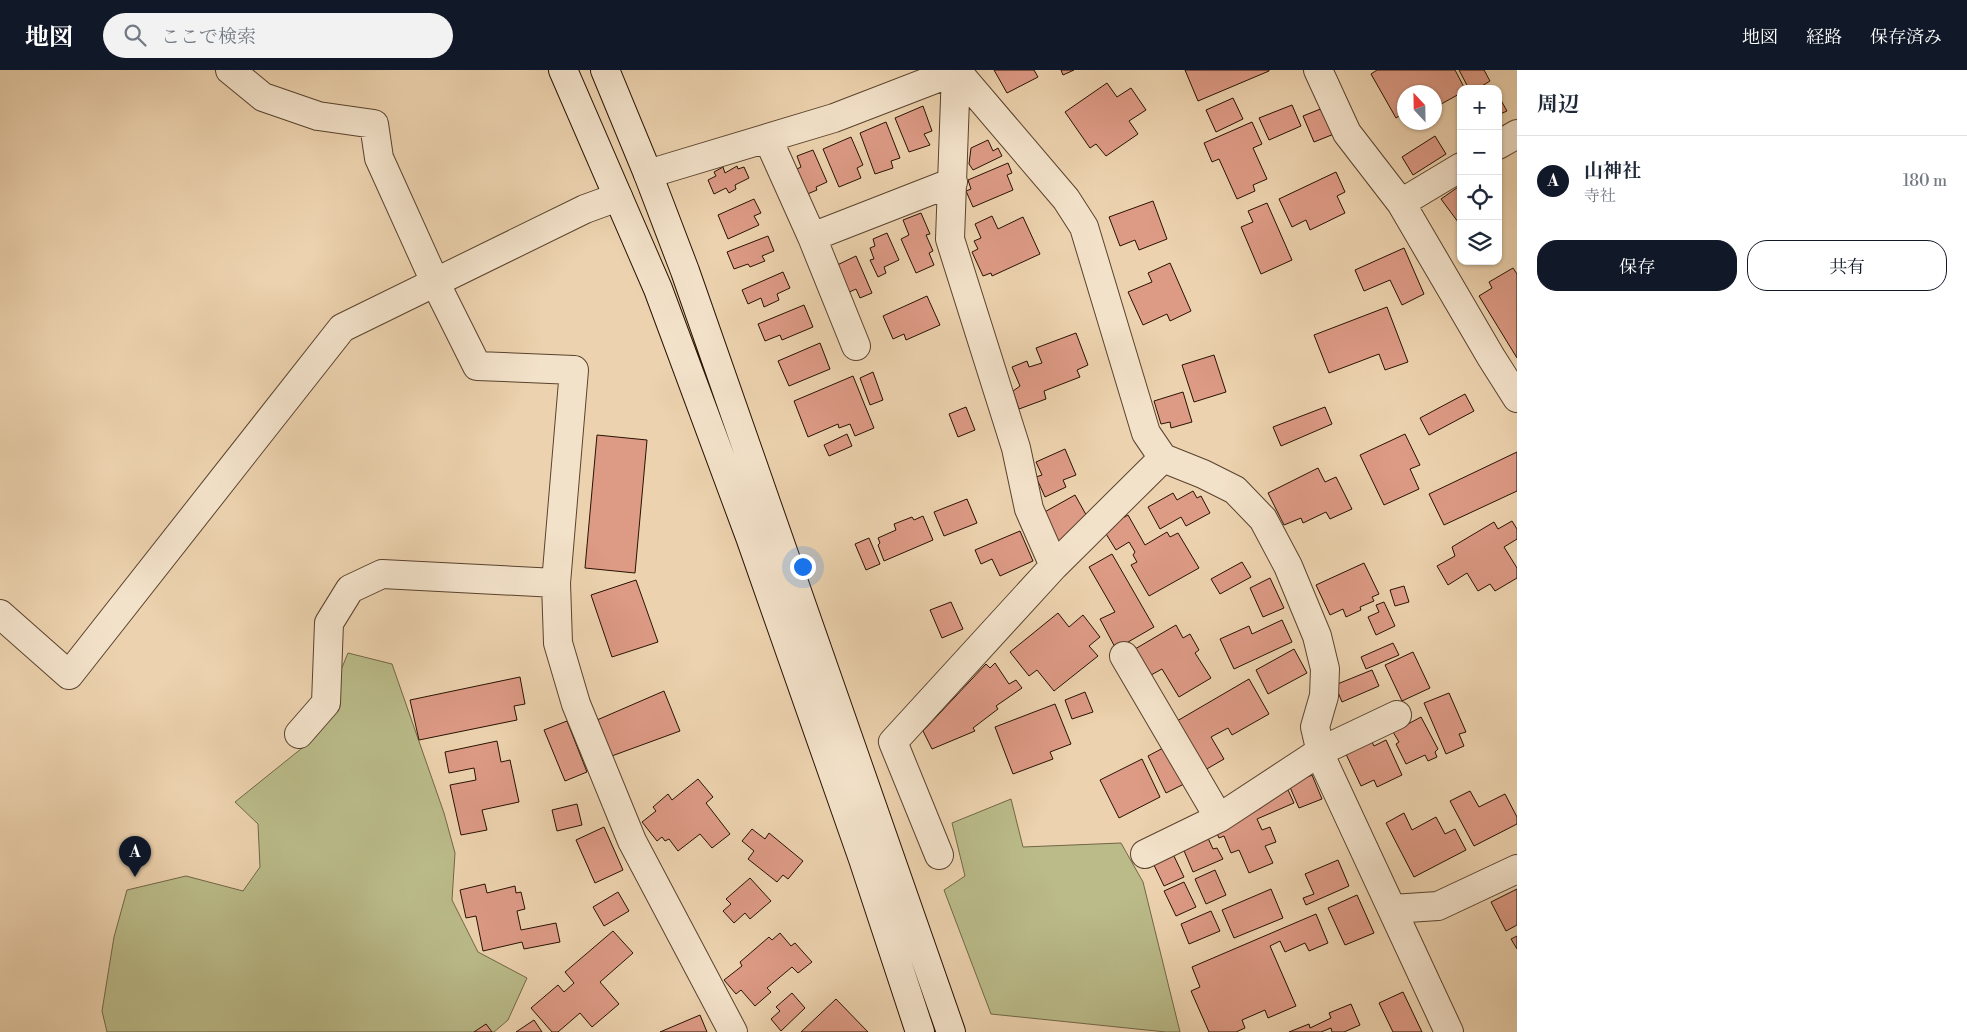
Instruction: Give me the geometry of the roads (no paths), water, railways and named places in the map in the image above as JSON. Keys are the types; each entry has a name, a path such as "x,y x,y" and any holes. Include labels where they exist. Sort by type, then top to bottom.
{"street":[{"path":"230,70 263,97 318,116 374,124 379,158 435,282 477,366 574,370 556,583 558,643 576,704 632,841 733,1032"},
{"path":"563,70 658,289 750,536 863,859 920,1032"},
{"path":"605,70 648,174 688,280 951,1032"},
{"path":"648,174 834,118 956,70"},
{"path":"956,70 950,239 1016,448 1029,509 1054,566"},
{"path":"956,70 1066,199 1084,227 1146,433 1163,458 1236,490 1263,519 1295,583 1317,636 1326,669 1324,696 1315,727 1323,761 1449,1032"},
{"path":"1318,70 1346,133 1401,203 1517,398"},
{"path":"1502,143 1517,134"},
{"path":"768,139 812,237 856,346"},
{"path":"1401,203 1457,169"},
{"path":"812,237 953,182"},
{"path":"0,614 69,675 342,328 585,209 618,197"},
{"path":"939,855 893,742 1054,566 1163,458"},
{"path":"299,734 326,703 329,623 350,589 382,574 556,583"},
{"path":"1124,656 1219,818"},
{"path":"1145,854 1219,818 1320,751 1397,715"},
{"path":"1392,909 1438,906 1517,869"}],"place":[{"name":"山神社","path":"135,877"}]}
